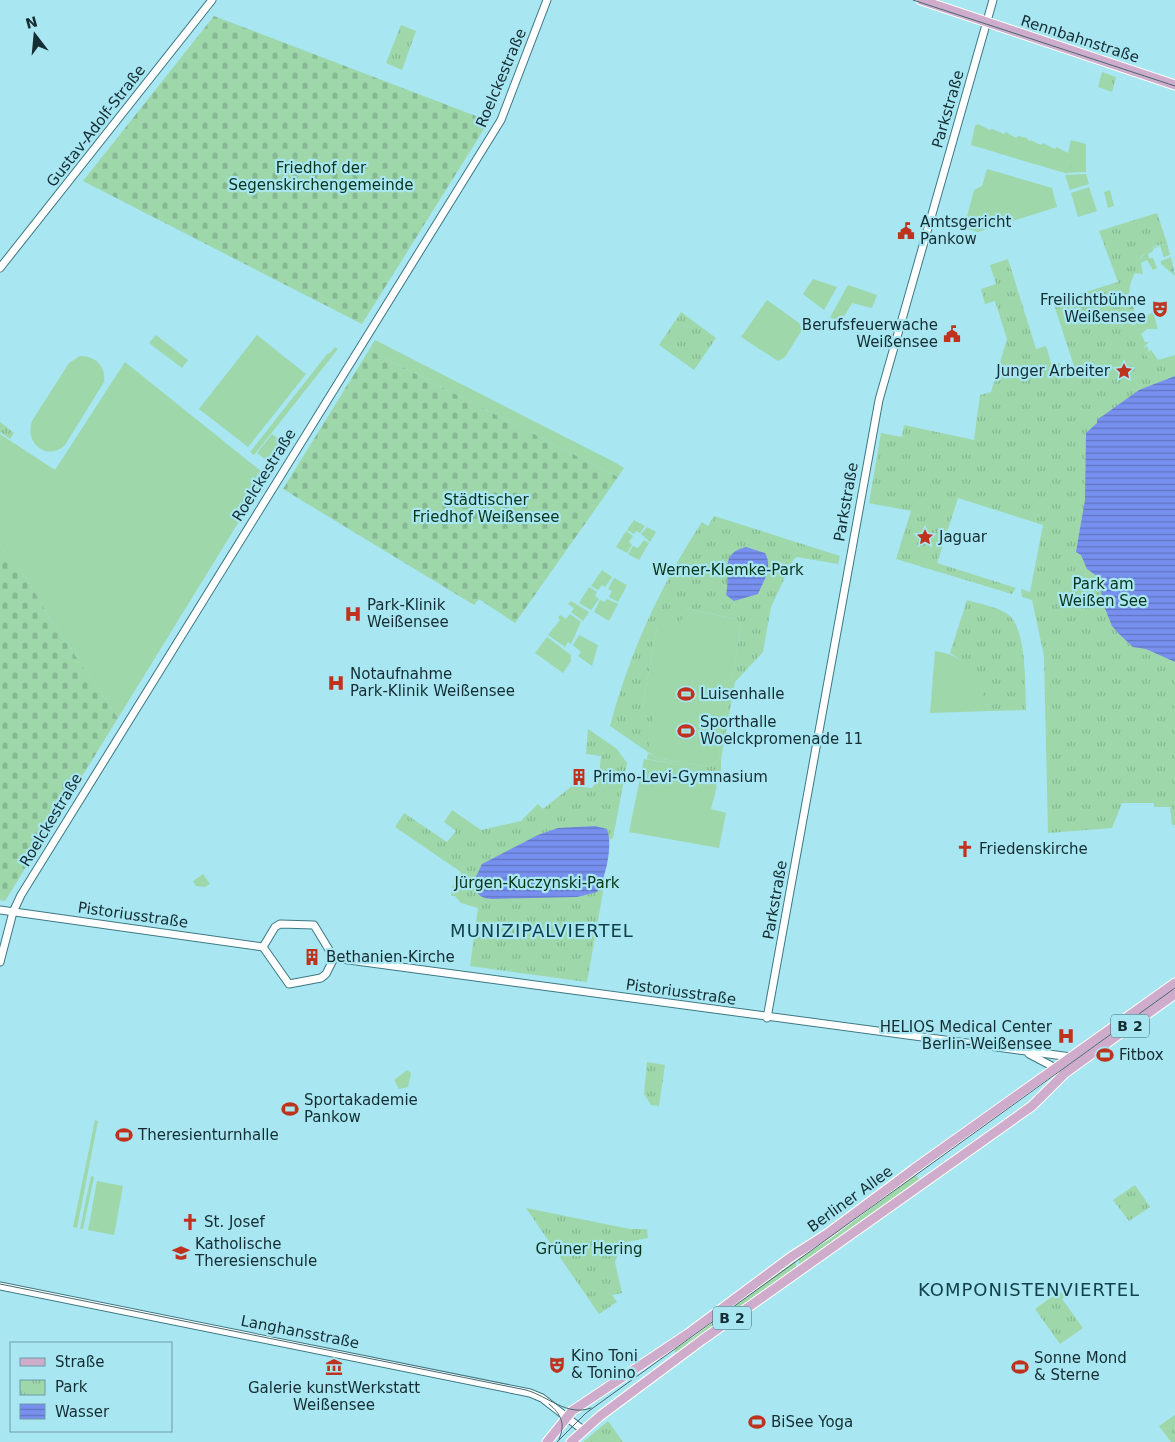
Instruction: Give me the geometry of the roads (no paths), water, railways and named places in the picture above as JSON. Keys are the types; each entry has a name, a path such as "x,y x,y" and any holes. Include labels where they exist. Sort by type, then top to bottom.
{"main road":[{"name":"Rennbahnstraße","path":"920,0 1175,85"},
{"name":"Berliner Allee","path":"547,1442 566,1417 577,1407 689,1333 1175,983"},
{"name":"Berliner Allee","path":"571,1442 583,1430 716,1330 1032,1106 1065,1073 1175,994"}],"street":[{"name":"Gustav-Adolf-Straße","path":"0,268 212,0"},
{"name":"Roelckestraße","path":"0,962 12,912 65,821 501,120 547,0"},
{"name":"Parkstraße","path":"767,1018 879,400 994,0"},
{"name":"Pistoriusstraße","path":"0,910 263,947"},
{"path":"280,924 314,925 334,958 329,970 321,978 289,984 263,947 275,927 280,924"},
{"name":"Pistoriusstraße","path":"334,958 767,1018 1071,1057"},
{"name":"Pistoriusstraße","path":"1024,1052 1065,1073"},
{"name":"Langhansstraße","path":"0,1286 530,1393 542,1398 583,1430"}],"water":[{"path":"1175,376 1175,662 1146,649 1133,647 1118,633 1112,626 1102,601 1101,579 1087,569 1081,555 1076,552 1085,500 1086,433 1097,423 1097,420 1139,390"},
{"path":"746,547 765,553 768,568 758,594 734,601 726,595 729,559 732,554"},
{"path":"595,826 607,829 609,836 606,870 597,892 577,897 492,899 482,897 476,890 473,883 482,864 538,835 558,828"}],"tram line":[{"path":"913,0 1175,86"},
{"path":"557,1442 586,1413 1175,988"},
{"path":"0,1284 526,1390 558,1405 574,1410 591,1408"},
{"path":"549,1404 557,1412 561,1420 562,1429 559,1439"}],"place":[{"name":"Amtsgericht Pankow","path":"906,231"},
{"name":"Freilichtbühne Weißensee","path":"1160,309"},
{"name":"Berufsfeuerwache Weißensee","path":"952,334"},
{"name":"Junger Arbeiter","path":"1124,371"},
{"name":"Jaguar","path":"925,537"},
{"name":"Park-Klinik Weißensee","path":"353,614"},
{"name":"Notaufnahme Park-Klinik Weißensee","path":"336,683"},
{"name":"Luisenhalle","path":"686,694"},
{"name":"Sporthalle Woelckpromenade 11","path":"686,731"},
{"name":"Primo-Levi-Gymnasium","path":"579,777"},
{"name":"Friedenskirche","path":"965,849"},
{"name":"Bethanien-Kirche","path":"312,957"},
{"name":"HELIOS Medical Center Berlin-Weißensee","path":"1066,1036"},
{"name":"Fitbox","path":"1105,1055"},
{"name":"Sportakademie Pankow","path":"290,1109"},
{"name":"Theresienturnhalle","path":"124,1135"},
{"name":"St. Josef","path":"190,1222"},
{"name":"Katholische Theresienschule","path":"181,1253"},
{"name":"Kino Toni & Tonino","path":"557,1365"},
{"name":"Galerie kunstWerkstatt Weißensee","path":"334,1367"},
{"name":"Sonne Mond & Sterne","path":"1020,1367"},
{"name":"BiSee Yoga","path":"757,1422"}],"district":[{"name":"MUNIZIPALVIERTEL","path":"542,930"},
{"name":"KOMPONISTENVIERTEL","path":"1029,1289"}],"park label":[{"name":"Friedhof der Segenskirchengemeinde","path":"321,176"},
{"name":"Städtischer Friedhof Weißensee","path":"486,508"},
{"name":"Werner-Klemke-Park","path":"728,570"},
{"name":"Park am Weißen See","path":"1103,592"},
{"name":"Jürgen-Kuczynski-Park","path":"537,883"},
{"name":"Grüner Hering","path":"589,1249"}]}
